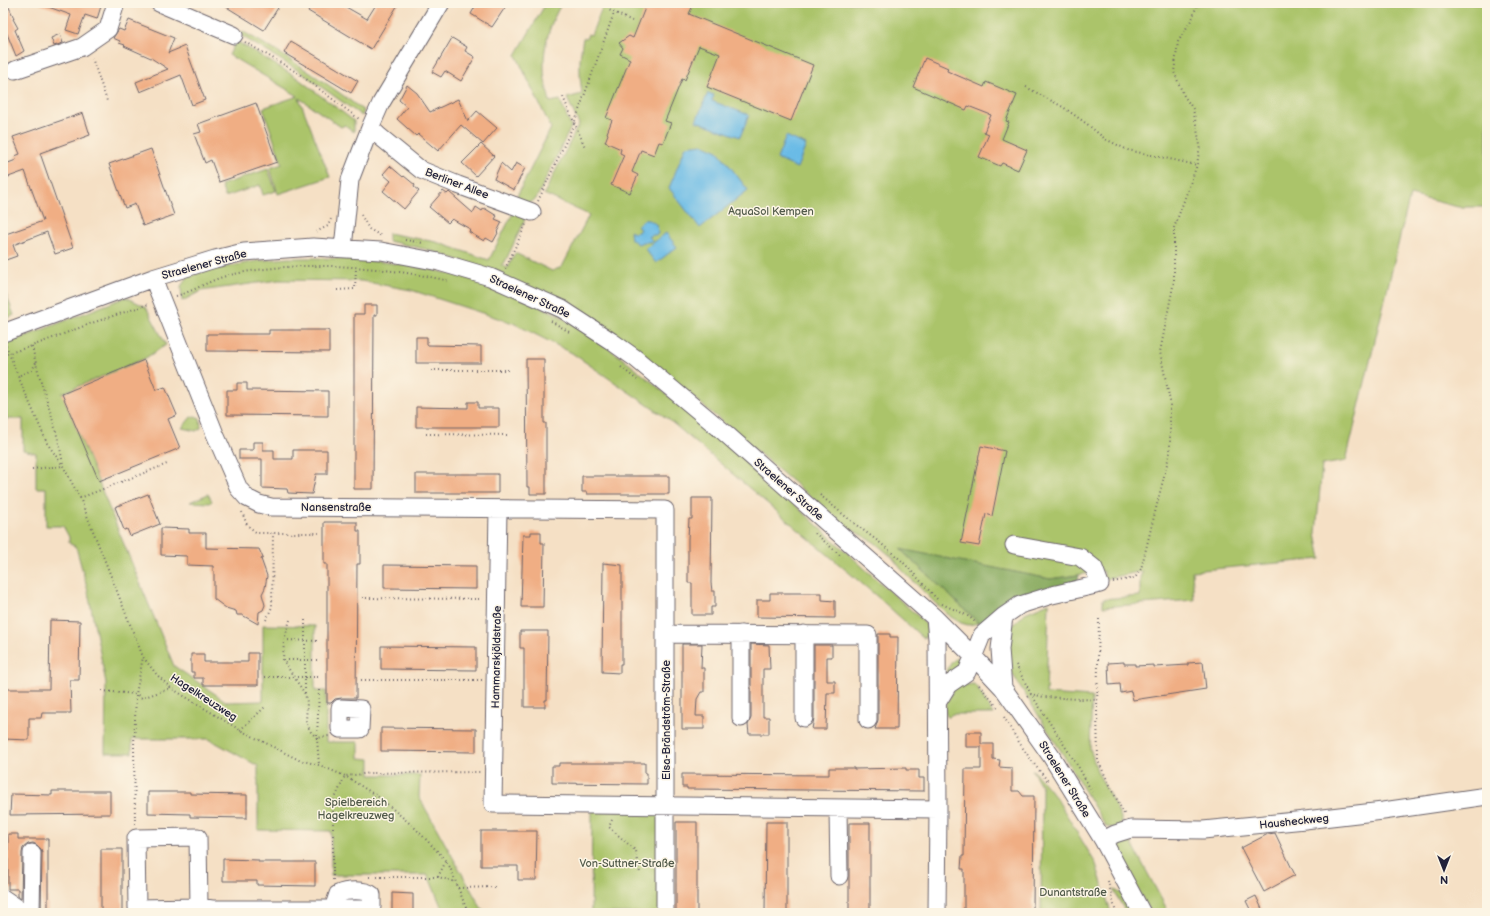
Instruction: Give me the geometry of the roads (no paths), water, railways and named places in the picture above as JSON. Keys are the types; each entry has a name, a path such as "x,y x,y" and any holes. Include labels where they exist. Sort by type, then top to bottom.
{"street":[{"path":"15,70 82,47 108,29 116,3"},
{"path":"159,3 234,35"},
{"path":"343,248 350,180 366,124 381,104 441,3"},
{"name":"Berliner Allee","path":"366,124 421,170 532,212"},
{"name":"Straelener Straße","path":"3,333 153,278 215,259 244,252 313,247 381,251 439,262 490,277 562,309 617,345 725,433 935,618 973,656 1003,688 1051,756 1102,840 1142,913"},
{"name":"Nansenstraße","path":"153,278 215,434 239,488 247,498 259,504 271,507 666,510"},
{"name":"Hammarskjöldstraße","path":"498,509 493,804 666,806"},
{"name":"Elsa-Brändström-Straße","path":"666,510 666,806"},
{"path":"938,703 948,685 967,672 982,635 1004,616 1020,605 1052,595 1100,584 1094,568 1080,557 1014,545"},
{"path":"1003,688 1000,649 1004,616"},
{"path":"935,618 938,703 937,913"},
{"path":"666,634 868,634 868,720"},
{"path":"741,634 741,718"},
{"path":"804,634 804,718"},
{"name":"Hausheckweg","path":"1102,840 1131,829 1203,830 1383,811 1487,796"},
{"path":"665,913 666,806 938,809"},
{"path":"838,808 839,876"},
{"path":"199,910 198,838 136,838 137,908 199,910 333,909"},
{"path":"31,913 32,853"},
{"path":"3,898 25,913"}],"water":[{"path":"708,93 714,95 712,101 749,115 740,137 696,121"},
{"path":"786,136 806,145 797,168 777,159"},
{"path":"702,144 718,151 748,190 700,228 669,188 686,146"},
{"path":"644,220 650,220 654,223 657,227 658,233 657,235 652,235 649,237 652,240 651,242 643,242 638,244 631,239 630,231 634,233 638,232 640,229 637,226"},
{"path":"666,233 677,247 656,263 645,249"}],"park label":[{"name":"AquaSol Kempen","path":"771,211"},
{"name":"Spielbereich Hagelkreuzweg","path":"356,808"},
{"name":"Von-Suttner-Straße","path":"627,863"},
{"name":"Dunantstraße","path":"1073,892"}]}
